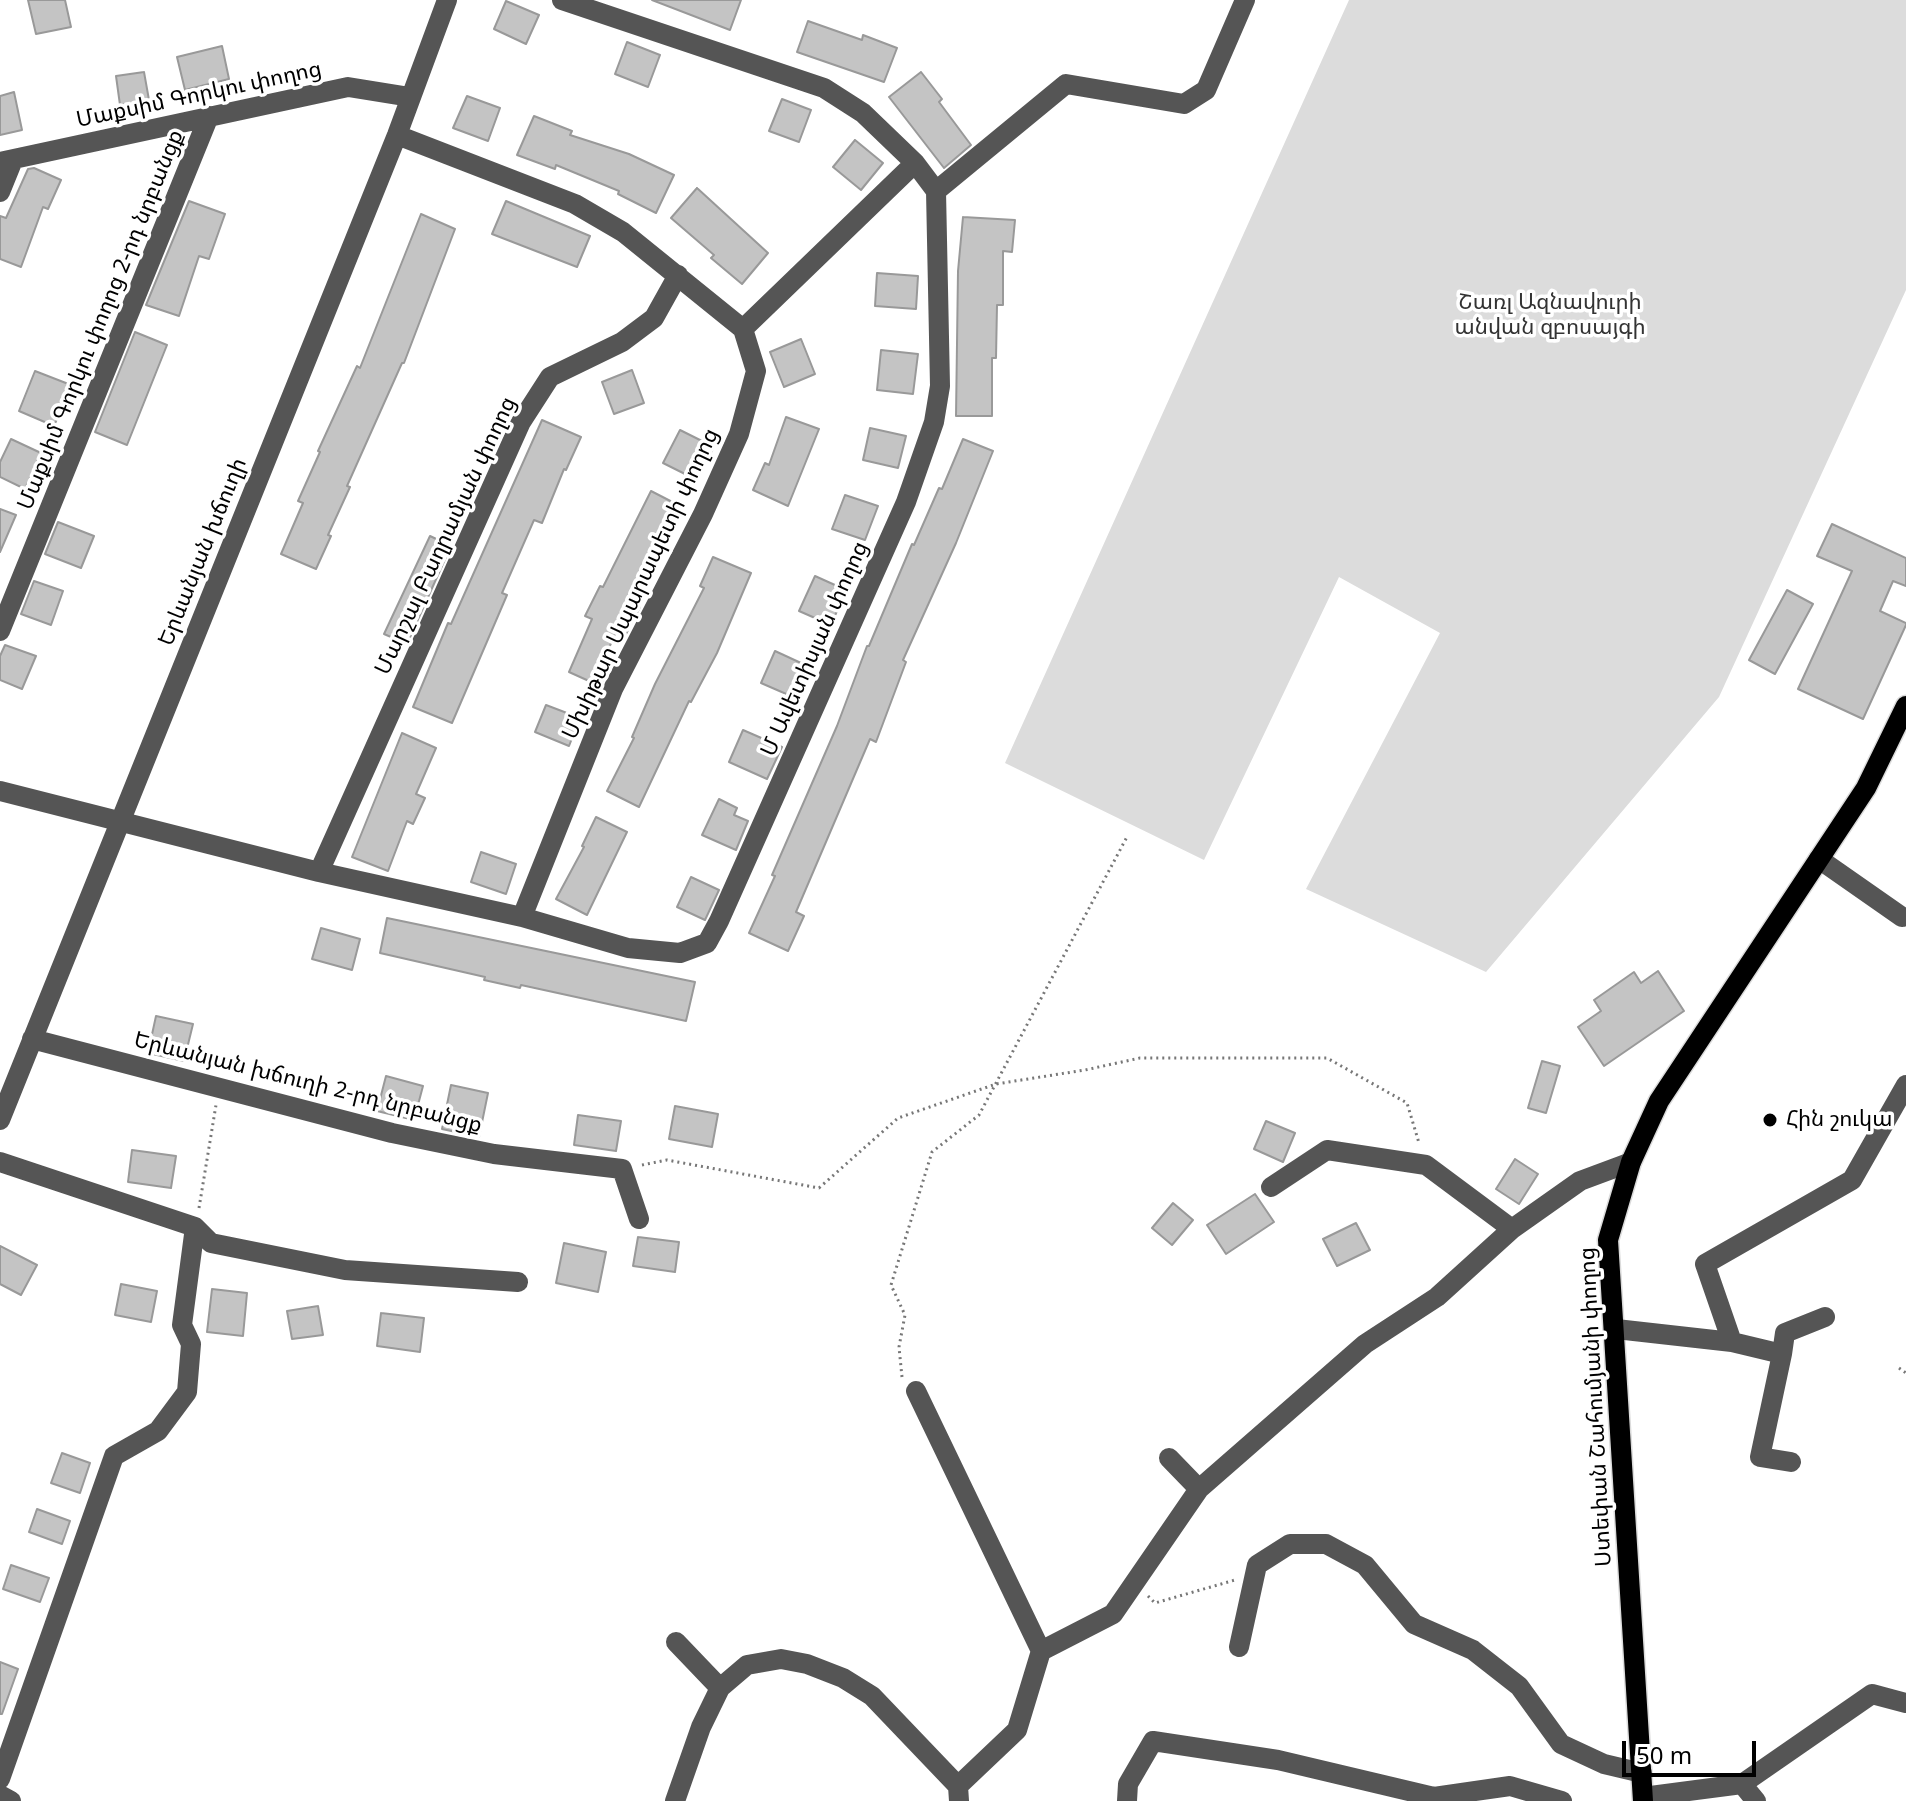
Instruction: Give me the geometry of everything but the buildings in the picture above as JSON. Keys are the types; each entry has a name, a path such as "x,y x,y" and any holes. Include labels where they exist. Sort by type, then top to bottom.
{"main road":[{"name":"Ստեփան Շահումյանի փողոց","path":"1643,1799 1616,1329 1608,1240 1631,1162 1659,1101 1866,788 1906,706"}],"street":[{"name":"Երևանյան խճուղի","path":"0,1120 397,135 447,0"},
{"path":"562,0 824,88 863,113 915,163 936,191 1066,84 1184,104 1206,90 1245,0"},
{"name":"Մաքսիմ Գորկու փողոց","path":"6,161 348,87 410,97"},
{"name":"Մաքսիմ Գորկու փողոց 2-րդ նրբանցք","path":"0,631 209,116"},
{"path":"397,135 575,204 623,232 743,329 915,163"},
{"path":"0,192 6,161"},
{"name":"Մ Ավետիսյան փողոց","path":"0,791 319,872 522,917 628,948 680,953 707,943 906,502 934,422 940,386 936,191"},
{"name":"Մարշալ Բաղրամյան փողոց","path":"319,872 521,422 550,377 622,342 654,318 678,275"},
{"name":"Մխիթար Սպարապետի փողոց","path":"522,917 613,689 703,514 739,434 756,371 743,329"},
{"path":"1819,859 1902,917"},
{"name":"Երևանյան խճուղի 2-րդ նրբանցք","path":"32,1039 392,1133 494,1154 622,1169"},
{"path":"1732,1342 1705,1264 1852,1180 1906,1085"},
{"path":"1271,1187 1327,1150 1426,1165 1512,1229"},
{"path":"0,1162 195,1227 211,1243 345,1270 518,1282"},
{"path":"1041,1651 1113,1614 1199,1489 1365,1344 1437,1297 1512,1229 1580,1181 1631,1162"},
{"path":"622,1169 639,1219"},
{"path":"0,1779 114,1456 158,1431 187,1392 191,1344 182,1325 195,1227"},
{"path":"1791,1462 1760,1457 1785,1333 1825,1317"},
{"path":"1616,1329 1732,1342 1782,1354"},
{"path":"675,1801 701,1727 720,1688 747,1665 781,1659 807,1664 843,1678 872,1696 958,1794 1017,1730 1041,1651 916,1391"},
{"path":"1169,1458 1199,1489"},
{"path":"1239,1647 1257,1565 1290,1544 1326,1544 1365,1565 1414,1624 1473,1650 1519,1686 1561,1744 1604,1764 1642,1773"},
{"path":"676,1642 720,1688"},
{"path":"1643,1799 1742,1784 1872,1694 1906,1703"},
{"path":"1127,1801 1128,1784 1153,1741 1278,1760 1385,1794 1434,1797 1510,1786 1562,1801"},
{"path":"1742,1784 1756,1801"},
{"path":"0,1795 11,1801"}],"path":[{"path":"916,1391 902,1380 899,1347 905,1315 891,1285 932,1152 979,1115 1128,835"},
{"path":"622,1169 667,1160 819,1188 898,1118 996,1084 1140,1058 1327,1058 1407,1103 1426,1165"},
{"path":"195,1227 219,1086"},
{"path":"1899,1368 1906,1373"},
{"path":"1155,1603 1252,1582"}],"green space":[{"name":"Շառլ Ազնավուրի անվան զբոսայգի","path":"1349,0 1906,0 1906,290 1719,697 1486,972 1306,889 1440,633 1339,577 1204,860 1005,763"}],"place":[{"name":"Հին շուկա","path":"1770,1120"}]}
